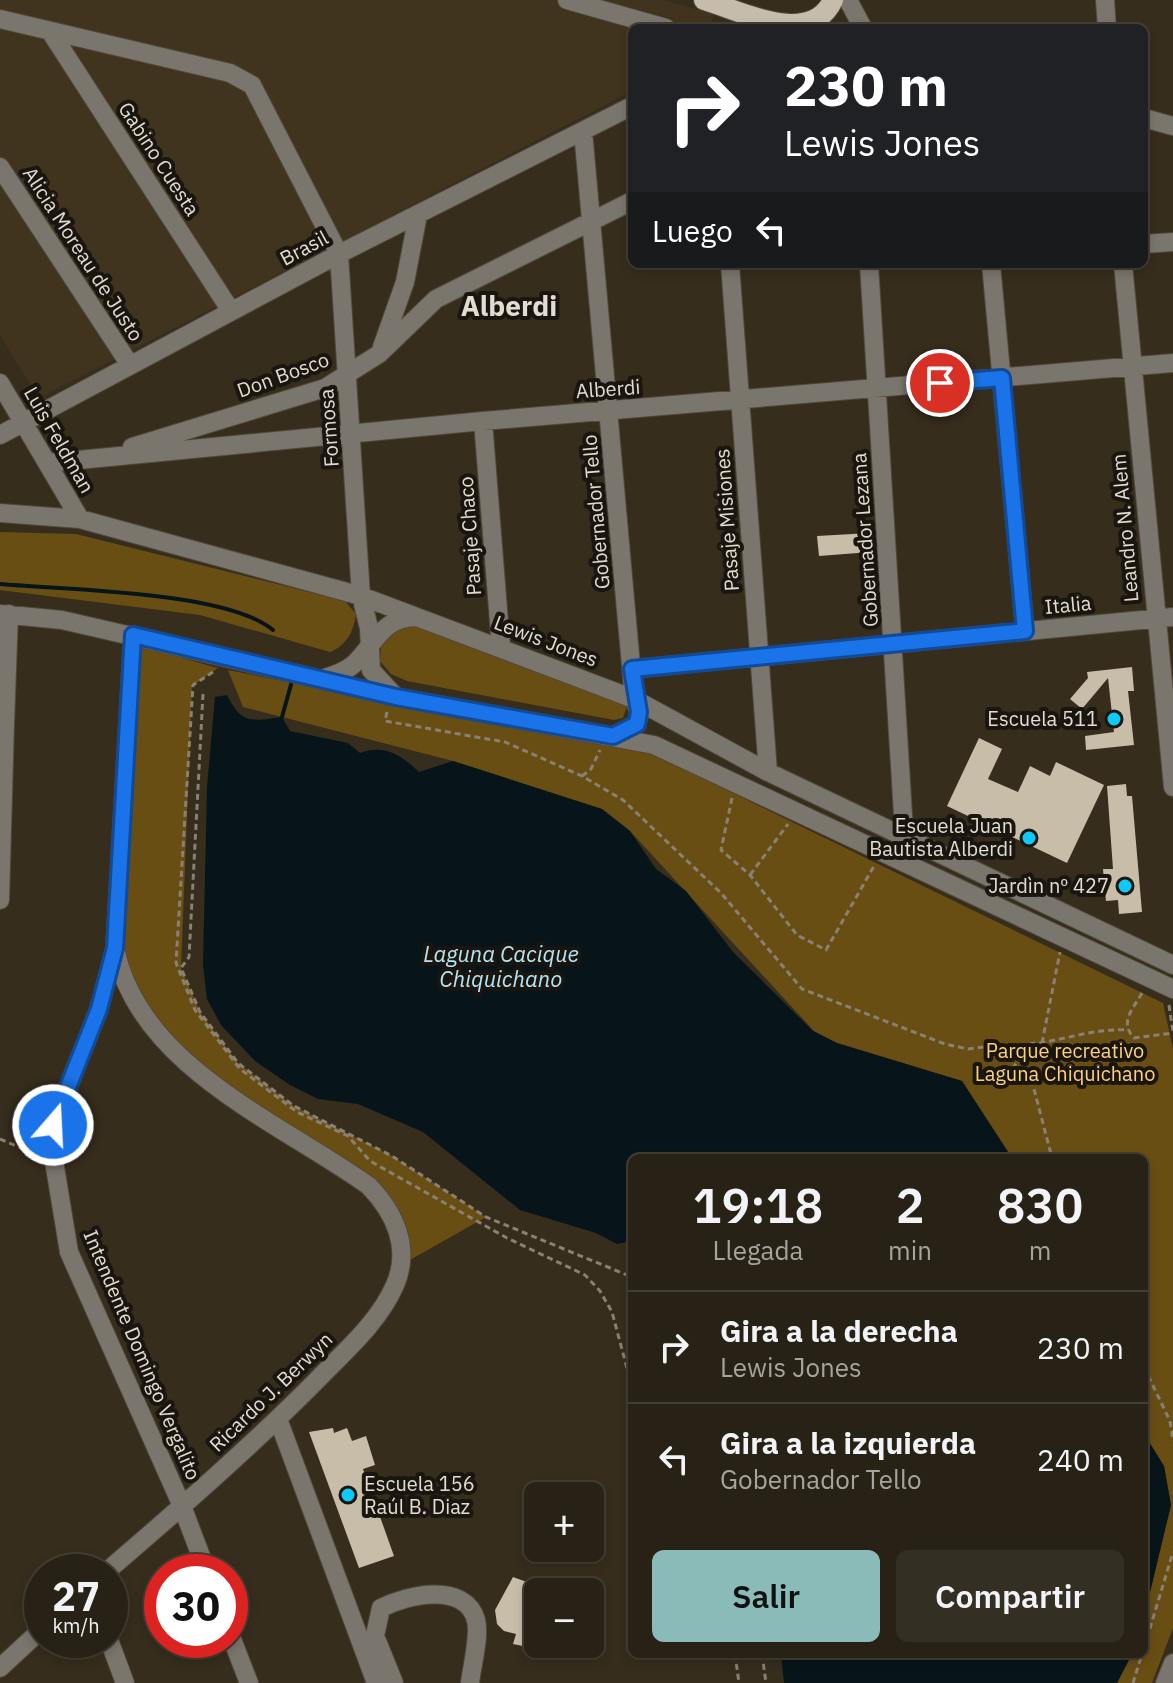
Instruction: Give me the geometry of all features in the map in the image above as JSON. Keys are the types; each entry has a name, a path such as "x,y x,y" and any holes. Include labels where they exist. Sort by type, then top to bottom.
{"main road":[{"path":"704,0 778,24"},
{"path":"754,0 780,24"},
{"path":"786,24 822,16 837,1"}],"street":[{"path":"567,0 652,24"},
{"path":"1105,0 1107,24"},
{"path":"837,1 859,24"},
{"path":"0,19 50,31"},
{"name":"Formosa","path":"50,31 230,73 252,85 339,254 361,596 371,640 371,670 392,700"},
{"name":"Gabino Cuesta","path":"50,31 231,311"},
{"name":"Brasil","path":"0,435 339,254 628,108"},
{"path":"1148,119 1173,126"},
{"name":"Gobernador Tello","path":"583,131 634,699"},
{"name":"Alicia Moreau de Justo","path":"0,167 130,365"},
{"name":"Don Bosco","path":"95,459 325,388 379,354 436,299 628,203"},
{"path":"379,354 405,282 418,215"},
{"path":"1148,244 1173,242"},
{"name":"Pasaje Misiones","path":"730,268 768,772"},
{"name":"Gobernador Lezana","path":"869,268 906,837 904,862"},
{"path":"991,268 1025,631"},
{"name":"Leandro N. Alem","path":"1123,268 1132,367 1164,618 1173,787"},
{"path":"405,282 414,295 424,300 436,299"},
{"name":"Alberdi","path":"47,463 353,436 483,421 740,402 1173,363"},
{"name":"Luis Feldman","path":"0,383 80,519"},
{"name":"Pasaje Chaco","path":"483,421 501,647"},
{"name":"Lewis Jones","path":"0,513 80,519 361,596 501,647 634,699 768,772 1173,965"},
{"path":"0,900 5,614 62,620 133,635 392,700 608,740 654,745 904,862 1165,992"},
{"path":"317,680 354,664 371,640 402,617 420,617"},
{"name":"Italia","path":"632,669 1164,618"},
{"path":"115,948 133,635"},
{"path":"608,740 637,724 639,712 634,699"},
{"name":"Intendente Domingo Vergalito","path":"115,948 99,1009 53,1125 55,1174 69,1252 182,1506 200,1554"},
{"name":"Ricardo J. Berwyn","path":"115,948 121,976 136,1003 176,1052 202,1076 325,1154 385,1202 396,1223 401,1244 401,1265 395,1285 358,1338 278,1419 127,1554"},
{"path":"278,1419 376,1683"},
{"path":"369,1663 377,1641 381,1608 394,1602 441,1594 457,1598 471,1609 477,1623 470,1683"},
{"path":"377,1641 394,1683"},
{"path":"0,1668 24,1646"},
{"path":"116,1658 125,1683"},
{"path":"239,1658 249,1683"},
{"path":"1165,1683 1173,1663"}],"path":[{"path":"218,668 193,685 176,963 195,1010 240,1069 297,1112 348,1136 370,1161 507,1238 585,1275 600,1291 612,1312 628,1372"},
{"path":"203,694 189,957 181,968 200,1012 238,1063 294,1106 392,1156 486,1217 628,1275"},
{"path":"392,700 385,721 505,742 582,776 623,800 721,893 802,989 945,1044 968,1049 999,1045 1021,1060 1033,1085 1051,1154"},
{"path":"582,776 591,769 608,740"},
{"path":"733,791 721,850 750,875 797,935 826,950 879,858"},
{"path":"750,875 792,818"},
{"path":"1042,1043 1060,950"},
{"path":"1144,990 1165,992 1173,1033 1134,1038 1127,1030 1126,1021 1144,990"},
{"path":"1007,1077 1029,1044 1059,1042 1099,1029 1127,1030"},
{"path":"0,1139 31,1149 55,1174"},
{"path":"1148,1375 1170,1421 1173,1441"},
{"path":"1148,1635 1173,1552"},
{"path":"736,1658 739,1683"},
{"path":"763,1658 766,1683"},
{"path":"1133,1683 1141,1658"}],"shaded area":[{"path":"0,0 663,0 714,14 711,24 628,24 628,93 39,398 0,336"}],"green space":[{"path":"0,532 76,534 345,601 356,614 355,620 345,642 330,652 200,615 0,590"},
{"path":"422,622 628,703 623,718 614,720 407,681 391,674 380,661 381,643 389,628"},
{"path":"128,643 218,668 192,686 181,968 200,1012 238,1063 294,1106 392,1156 486,1217 401,1265 385,1202 202,1076 121,976"},
{"name":"Parque recreativo Laguna Chiquichano","path":"228,670 655,755 1163,1003 1173,1049 1173,1628 1152,1683 1117,1683 1130,1658 1148,1658 1148,1600 1171,1505 1164,1466 1148,1440 1148,1154 1009,1154 962,1081 837,1043 814,1031 630,831 602,809 453,761 243,707"}],"water":[{"name":"Laguna Cacique Chiquichano","path":"227,695 238,712 249,719 282,717 290,731 348,743 360,753 377,750 392,753 419,772 453,761 602,809 630,831 656,869 686,891 733,952 813,1031 837,1043 962,1081 1009,1154 628,1154 628,1242 617,1244 596,1233 520,1210 423,1132 358,1104 318,1099 290,1085 255,1061 221,1025 207,999 203,965 207,787 215,697"},
{"path":"1148,1440 1164,1466 1171,1505 1148,1600"},
{"path":"781,1658 1130,1658 1117,1683 784,1683"}],"building":[{"path":"870,533 871,552 819,556 817,536"},
{"path":"1132,667 1134,691 1128,691 1134,745 1086,750 1085,736 1114,732 1108,678 1082,709 1070,699 1088,678 1087,672"},
{"path":"979,738 1002,749 988,779 1018,792 1030,766 1050,776 1056,762 1104,785 1067,863 947,806"},
{"path":"1126,784 1127,796 1132,796 1142,912 1119,914 1118,900 1106,901 1103,869 1113,869 1107,786"},
{"path":"333,1428 334,1433 347,1428 352,1441 366,1436 375,1465 363,1469 394,1556 359,1568 309,1432"},
{"path":"513,1577 524,1581 524,1646 513,1644 516,1634 504,1631 497,1624 495,1610"}],"waterway":[{"path":"0,584 183,600 220,607 250,617 273,630"},
{"path":"282,717 292,681"}],"place":[{"name":"Escuela 511","path":"1114,719"},
{"name":"Escuela Juan Bautista Alberdi","path":"1029,838"},
{"name":"Jardìn nº 427","path":"1125,886"},
{"name":"Escuela 156 Raúl B. Diaz","path":"348,1495"}],"district":[{"name":"Alberdi","path":"509,306"}],"route":[{"path":"53,1125 72,1069 99,1009 115,948 133,635 396,697 613,736 637,724 639,712 634,699 632,669 1025,631 1002,378 940,383"}]}
